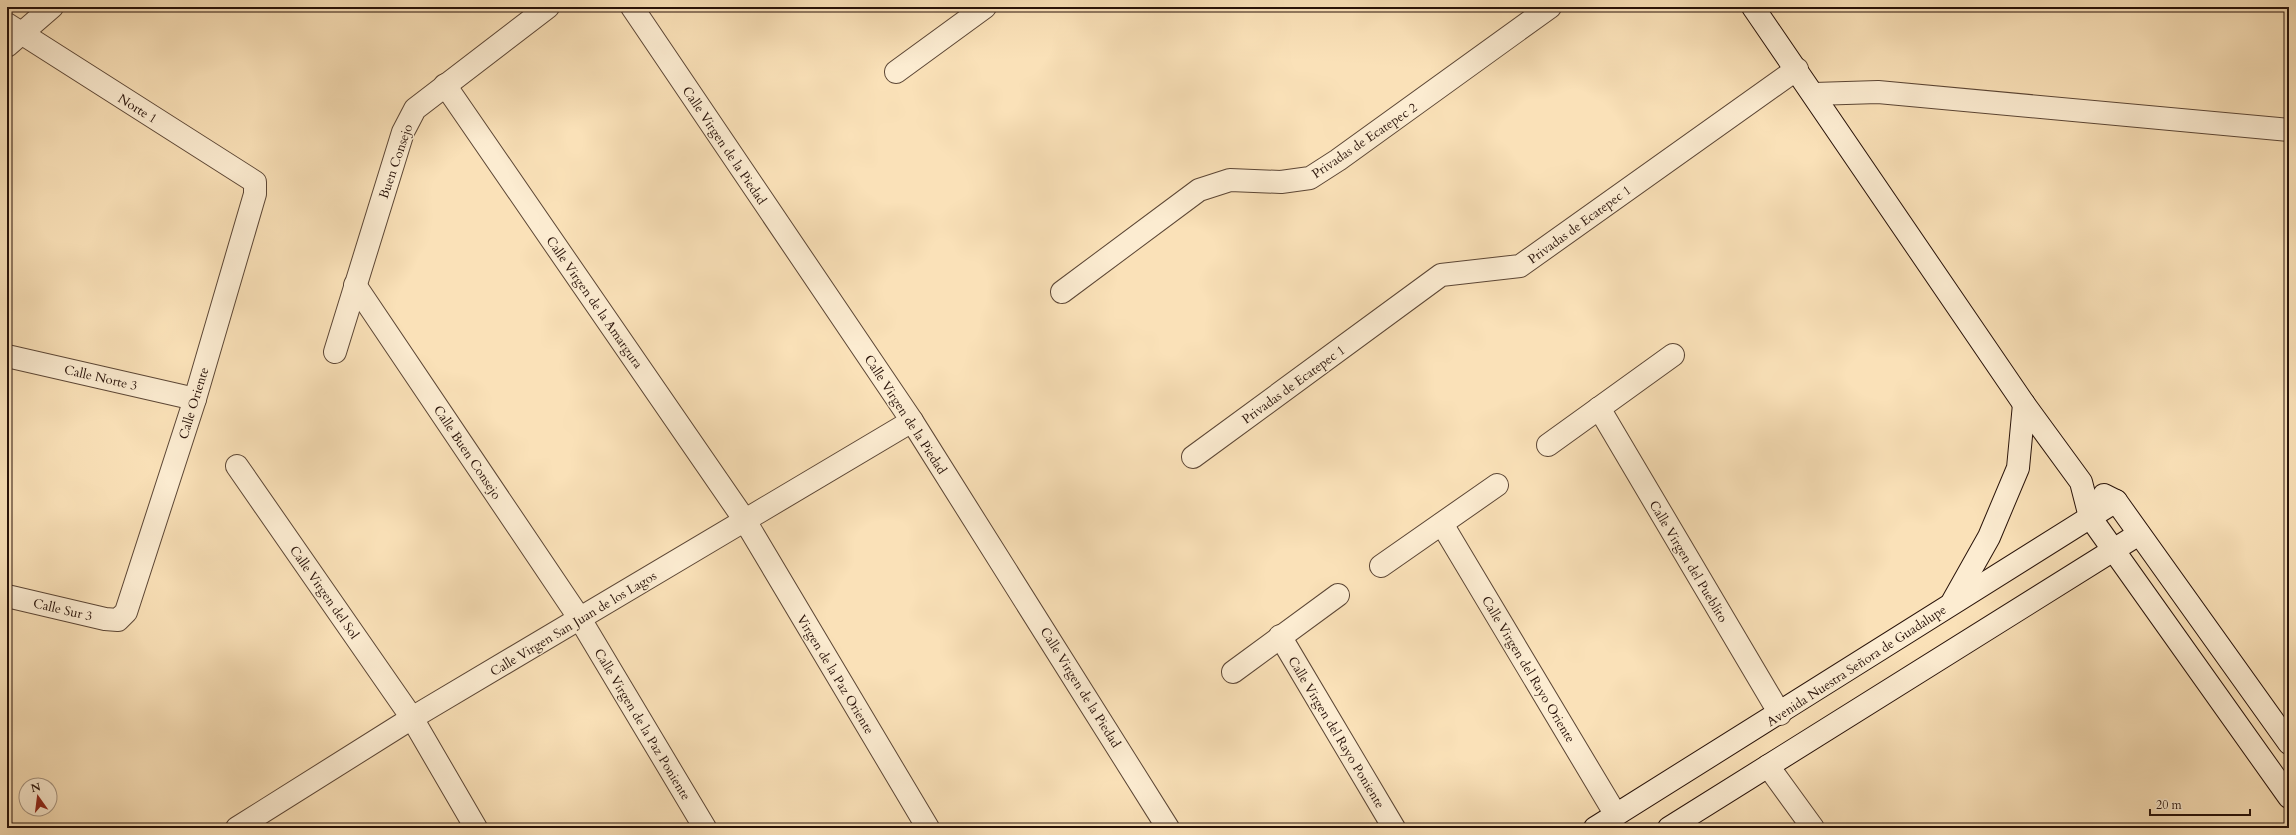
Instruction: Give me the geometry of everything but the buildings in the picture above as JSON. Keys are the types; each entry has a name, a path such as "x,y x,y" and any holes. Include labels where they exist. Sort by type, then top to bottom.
{"street":[{"path":"11,35 52,7"},
{"name":"Buen Consejo","path":"335,352 403,132 415,109 548,7"},
{"name":"Calle Virgen de la Piedad","path":"632,7 912,421 1168,828"},
{"path":"896,72 985,7"},
{"name":"Privadas de Ecatepec 2","path":"1062,292 1199,190 1230,180 1281,182 1310,178 1338,160 1550,7"},
{"path":"1753,7 1797,69 2024,404 2081,482 2090,517 2289,797"},
{"name":"Norte 1","path":"11,35 255,182"},
{"name":"Privadas de Ecatepec 1","path":"1194,457 1441,275 1520,266 1797,69"},
{"name":"Calle Virgen de la Amargura","path":"445,85 744,520"},
{"path":"1814,94 1878,92 2289,130"},
{"name":"Calle Oriente","path":"118,620 126,612 195,399 255,194 255,182"},
{"name":"Calle Buen Consejo","path":"355,286 580,619"},
{"path":"1548,445 1673,355"},
{"name":"Calle Norte 3","path":"7,356 195,399"},
{"path":"1952,603 1989,538 2018,468 2024,404"},
{"name":"Calle Virgen del Pueblito","path":"1599,408 1780,714"},
{"name":"Calle Virgen San Juan de los Lagos","path":"244,826 412,718 912,421"},
{"name":"Calle Virgen del Sol","path":"237,466 412,718 476,828"},
{"path":"2081,482 2116,501 2289,743"},
{"path":"1381,566 1497,485"},
{"name":"Avenida Nuestra Señora de Guadalupe","path":"1595,828 1780,714 1952,603 2116,501"},
{"name":"Virgen de la Paz Oriente","path":"744,520 928,828"},
{"name":"Calle Virgen del Rayo Oriente","path":"1442,524 1616,815"},
{"path":"1669,828 2139,534"},
{"path":"1233,672 1338,594"},
{"name":"Calle Sur 3","path":"7,596 105,619 118,620"},
{"name":"Calle Virgen de la Paz Poniente","path":"580,619 705,828"},
{"name":"Calle Virgen del Rayo Poniente","path":"1280,636 1394,828"},
{"path":"1768,766 1813,828"}]}
